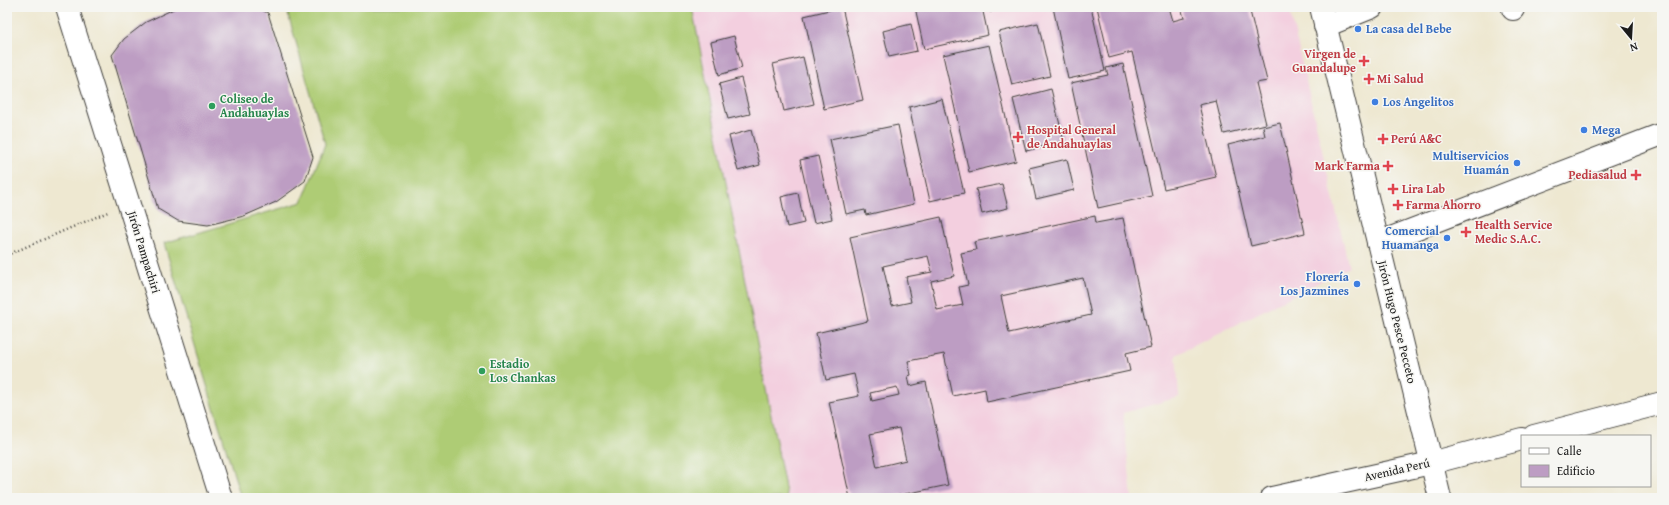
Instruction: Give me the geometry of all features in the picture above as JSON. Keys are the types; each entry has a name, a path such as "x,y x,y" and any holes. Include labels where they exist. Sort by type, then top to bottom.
{"street":[{"name":"Jirón Pampachiri","path":"67,7 221,498"},
{"path":"1323,16 1372,7"},
{"name":"Jirón Hugo Pesce Pecceto","path":"1323,16 1440,498"},
{"path":"1378,243 1662,134"},
{"path":"1538,435 1662,403"},
{"name":"Avenida Perú","path":"1272,498 1431,462 1521,439"}],"path":[{"path":"7,255 128,203"}],"shaded area":[{"name":"Hospital General de Andahuaylas","path":"692,7 1289,7 1349,267 1176,355 1179,397 1123,413 1132,498 787,498"}],"green space":[{"name":"Estadio Los Chankas","path":"286,7 692,7 787,498 241,498 164,243 302,202 325,144"}],"building":[{"name":"Coliseo de Andahuaylas","path":"178,7 255,7 268,13 313,157 305,181 276,202 244,216 208,225 178,221 158,209 112,55 124,39 146,22"},
{"path":"842,7 863,100 824,109 804,16"},
{"path":"915,7 982,7 988,35 924,49"},
{"path":"988,7 1009,7 1009,8 990,12"},
{"path":"1053,7 1091,7 1105,71 1068,79"},
{"path":"1097,7 1169,7 1173,21 1184,18 1181,7 1249,7 1267,81 1256,83 1266,124 1224,134 1216,101 1199,105 1216,177 1164,189 1132,52 1109,58"},
{"path":"1038,23 1050,76 1012,85 999,32"},
{"path":"911,24 917,51 889,57 883,31"},
{"path":"734,36 742,68 719,75 711,42"},
{"path":"989,45 1016,161 969,172 943,55"},
{"path":"803,57 814,104 784,111 773,64"},
{"path":"1123,64 1152,196 1098,208 1071,83 1108,75 1106,68"},
{"path":"741,78 750,114 728,119 719,84"},
{"path":"1051,89 1064,141 1026,151 1013,99"},
{"path":"942,99 964,193 930,201 909,107"},
{"path":"1280,123 1305,233 1251,246 1228,145 1265,136 1263,127"},
{"path":"898,125 914,204 866,215 865,210 846,214 830,139"},
{"path":"751,130 760,165 738,171 729,136"},
{"path":"818,156 832,219 814,223 800,160"},
{"path":"1067,159 1074,190 1036,199 1029,168"},
{"path":"1002,184 1008,208 982,214 976,189"},
{"path":"798,193 804,223 787,227 781,197"},
{"path":"1095,216 1096,223 1123,218 1151,347 1126,353 1130,371 987,402 985,389 953,396 944,354 908,361 911,375 908,376 910,386 926,382 948,485 886,498 850,498 829,402 859,396 854,374 826,380 816,333 868,321 850,237 941,217 954,276 931,281 937,310 963,305 959,287 968,285 961,253 976,250 974,242","holes":["928,256 932,272 906,277 911,302 892,306 883,266","1083,278 1091,315 1009,333 1001,296","897,387 899,395 872,401 870,393","899,428 906,460 877,467 870,434"]}],"place":[{"name":"La casa del Bebe","path":"1358,29"},
{"name":"Virgen de Guandalupe","path":"1364,61"},
{"name":"Mi Salud","path":"1369,79"},
{"name":"Los Angelitos","path":"1375,102"},
{"name":"Coliseo de Andahuaylas","path":"212,106"},
{"name":"Mega","path":"1584,130"},
{"name":"Hospital General de Andahuaylas","path":"1018,137"},
{"name":"Perú A&C","path":"1383,139"},
{"name":"Multiservicios Huamán","path":"1517,163"},
{"name":"Mark Farma","path":"1388,166"},
{"name":"Pediasalud","path":"1636,175"},
{"name":"Lira Lab","path":"1393,189"},
{"name":"Farma Ahorro","path":"1398,205"},
{"name":"Health Service Medic S.A.C.","path":"1466,232"},
{"name":"Comercial Huamanga","path":"1447,238"},
{"name":"Florería Los Jazmines","path":"1357,284"},
{"name":"Estadio Los Chankas","path":"482,371"}]}
